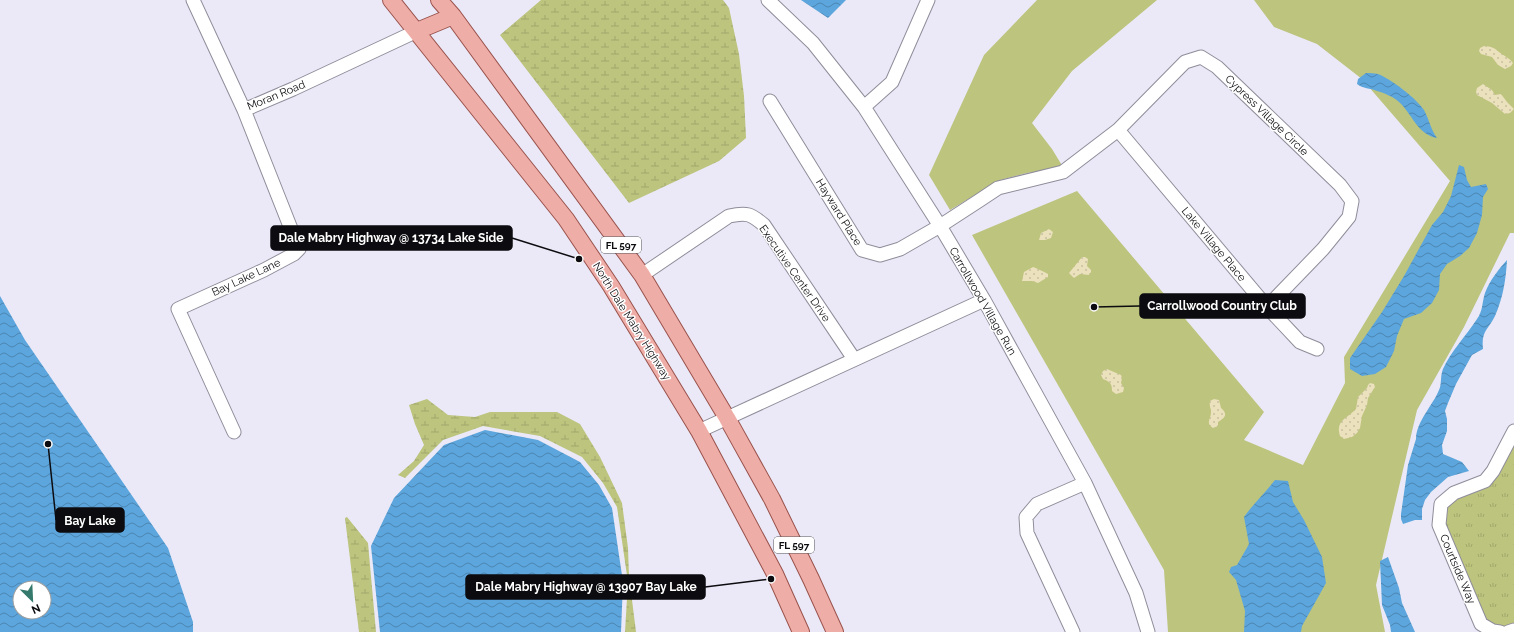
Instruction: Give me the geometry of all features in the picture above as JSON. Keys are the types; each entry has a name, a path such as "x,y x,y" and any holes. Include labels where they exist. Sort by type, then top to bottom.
{"main road":[{"name":"North Dale Mabry Highway","path":"391,0 566,219 611,286 699,430 775,574 801,632"},
{"path":"417,31 445,7"},
{"name":"FL 597","path":"445,7 642,275 727,418 772,499 835,632"}],"street":[{"name":"Moran Road","path":"193,0 244,110 293,89 417,31"},
{"name":"Carrollwood Village Run","path":"768,0 813,42 864,107 940,226 984,300 1085,483 1136,593 1148,632"},
{"path":"864,107 892,82 928,0"},
{"name":"Cypress Village Circle","path":"1071,166 1118,130 1186,62 1201,57 1217,67 1340,185 1352,201 1349,217 1323,249 1267,307"},
{"name":"Hayward Place","path":"770,101 862,250 880,255 900,249 940,226 998,188 1063,172 1071,166"},
{"name":"Bay Lake Lane","path":"234,432 178,309 264,270 294,254 299,249 244,110"},
{"name":"Lake Village Place","path":"1118,130 1267,307 1300,342 1317,349"},
{"name":"Executive Center Drive","path":"642,275 729,216 741,213 752,215 764,225 854,359"},
{"path":"699,430 984,300"},
{"name":"Courtside Way","path":"1500,632 1493,631 1481,624 1439,525 1441,504 1454,493 1485,481 1493,471 1514,431"},
{"path":"1073,632 1026,533 1026,517 1038,504 1085,483"},
{"path":"1061,632 1065,615"},
{"path":"1508,632 1514,630"}],"green space":[{"path":"541,0 723,0 729,8 739,54 744,96 746,138 719,161 629,203 500,35"},
{"path":"1037,0 1157,0 1072,71 1032,123 1052,149 1063,167 1027,173 1000,180 950,210 929,175 984,55"},
{"path":"1254,0 1514,0 1514,233 1510,233 1464,327 1417,410 1376,585 1385,632 1168,632 1164,570 972,235 1077,191 1264,412 1244,440 1303,465 1345,383 1344,357 1450,181 1362,79 1317,44 1274,27"},
{"path":"427,399 448,415 475,417 490,412 557,412 580,424 600,457 622,503 636,632 625,632 628,582 617,507 603,483 582,457 540,436 483,426 443,440 405,478 398,475 414,461 424,445 409,405"},
{"path":"1514,443 1514,623 1502,627 1485,620 1444,525 1446,507 1457,498 1487,486"},
{"path":"347,517 368,543 376,632 359,632 345,518"}],"sand":[{"path":"1484,46 1494,48 1513,63 1505,69 1498,65 1492,57 1481,54 1479,51 1480,48"},
{"path":"1483,84 1492,90 1495,95 1501,94 1514,109 1510,113 1505,114 1492,103 1477,95 1477,88"},
{"path":"1049,229 1053,232 1051,238 1039,240 1041,233"},
{"path":"1082,257 1088,259 1087,266 1091,272 1089,275 1080,274 1074,278 1069,273"},
{"path":"1033,267 1048,274 1048,277 1038,283 1032,281 1022,281 1024,272"},
{"path":"1107,369 1121,375 1121,383 1124,388 1123,392 1116,394 1112,391 1112,386 1110,383 1103,379 1101,375 1103,371"},
{"path":"1370,383 1374,384 1375,387 1368,398 1360,428 1352,437 1344,439 1340,436 1340,423 1356,409 1358,397"},
{"path":"1214,399 1219,400 1225,416 1218,422 1218,426 1213,428 1209,423 1211,412 1210,401"}],"water":[{"path":"801,0 846,0 828,18"},
{"path":"1366,73 1383,76 1403,89 1424,110 1437,138 1425,133 1404,107 1394,98 1357,84 1358,79"},
{"path":"1459,165 1464,167 1467,180 1471,187 1486,184 1488,189 1483,197 1482,215 1477,233 1469,248 1447,264 1440,274 1439,290 1432,303 1421,313 1404,319 1397,336 1394,351 1386,367 1375,374 1362,376 1350,369 1350,358 1382,312 1432,225 1443,212 1451,196"},
{"path":"1507,260 1502,295 1495,316 1484,334 1483,349 1472,355 1456,384 1445,411 1447,431 1442,445 1443,454 1462,462 1469,471 1448,477 1431,492 1425,500 1422,509 1422,520 1415,520 1403,524 1401,514 1408,465 1419,426 1439,390 1442,372 1446,362 1479,316 1487,288 1494,275"},
{"path":"0,296 25,340 168,548 193,622 193,632 0,632"},
{"path":"485,430 538,440 580,462 599,485 612,508 623,582 621,632 380,632 371,546 394,498 444,445"},
{"path":"1275,480 1288,481 1293,502 1304,520 1322,557 1326,583 1302,626 1301,632 1244,632 1245,611 1236,580 1229,572 1231,567 1237,565 1249,544 1244,517"},
{"path":"1388,557 1399,588 1402,603 1415,632 1391,632 1390,625 1382,605 1380,561"}],"place":[{"name":"Dale Mabry Highway @ 13734 Lake Side","path":"579,259"},
{"name":"Carrollwood Country Club","path":"1094,307"},
{"name":"Bay Lake","path":"48,444"},
{"name":"Dale Mabry Highway @ 13907 Bay Lake","path":"771,579"}]}
